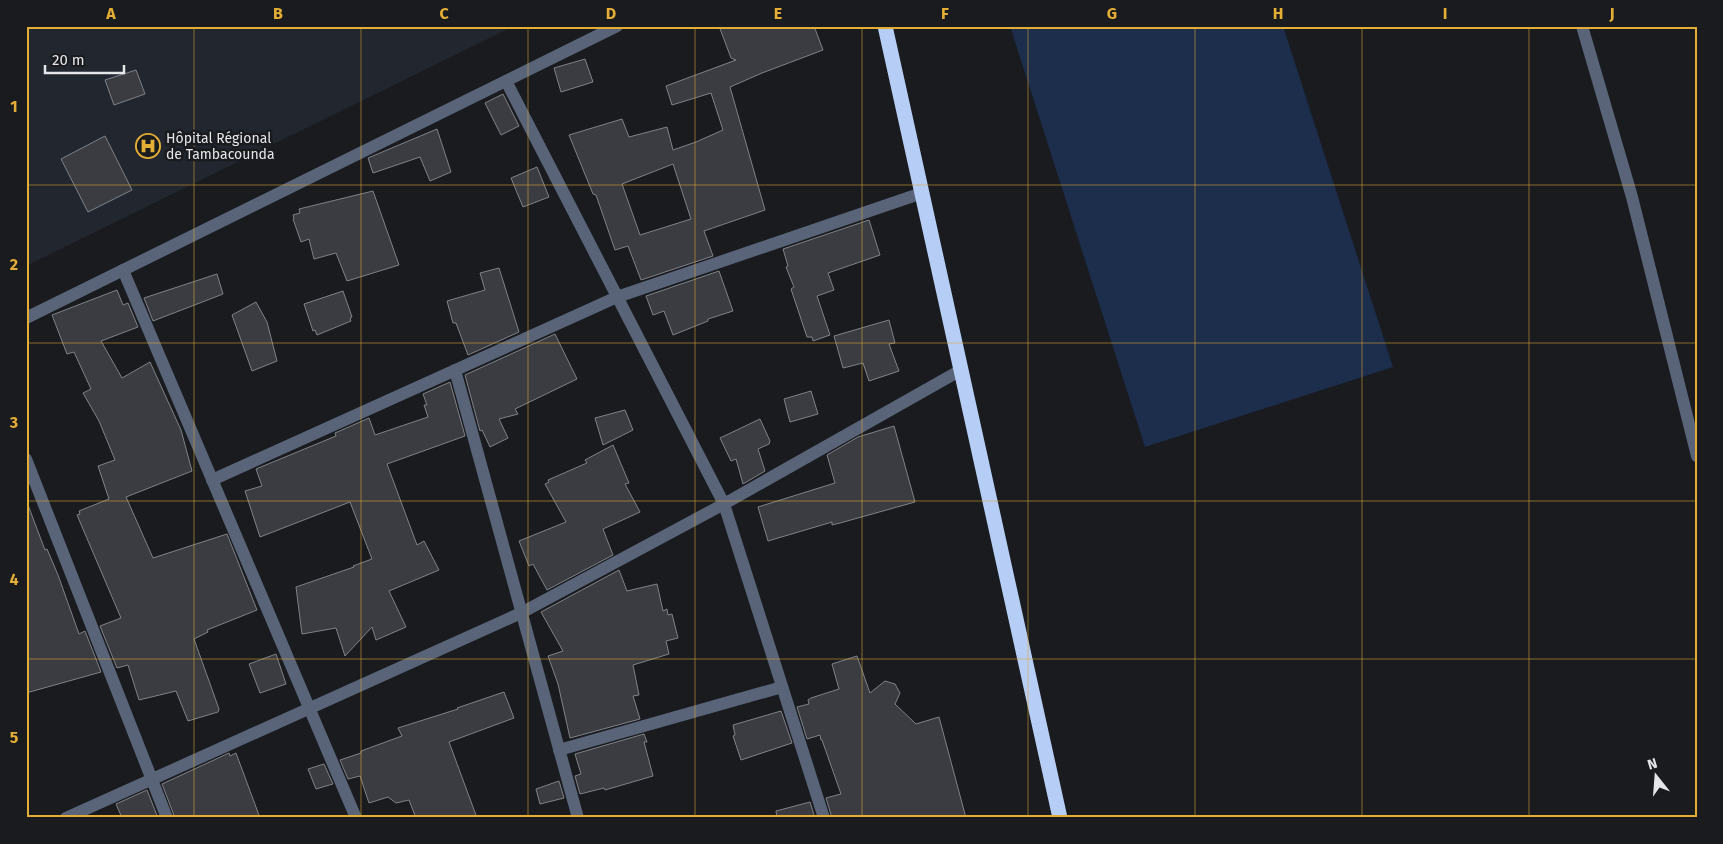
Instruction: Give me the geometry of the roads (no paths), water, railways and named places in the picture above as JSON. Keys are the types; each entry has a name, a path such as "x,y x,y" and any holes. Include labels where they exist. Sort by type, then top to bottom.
{"highway":[{"path":"885,26 1060,818"}],"street":[{"path":"26,318 617,26"},
{"path":"1582,26 1632,198 1697,456"},
{"path":"506,81 724,504 824,818"},
{"path":"212,480 617,297 922,193"},
{"path":"122,270 356,818"},
{"path":"455,370 578,818"},
{"path":"66,818 521,613 724,504 961,370"},
{"path":"26,459 166,818"},
{"path":"559,750 782,687"}],"place":[{"name":"Hôpital Régional de Tambacounda","path":"148,146"}]}
